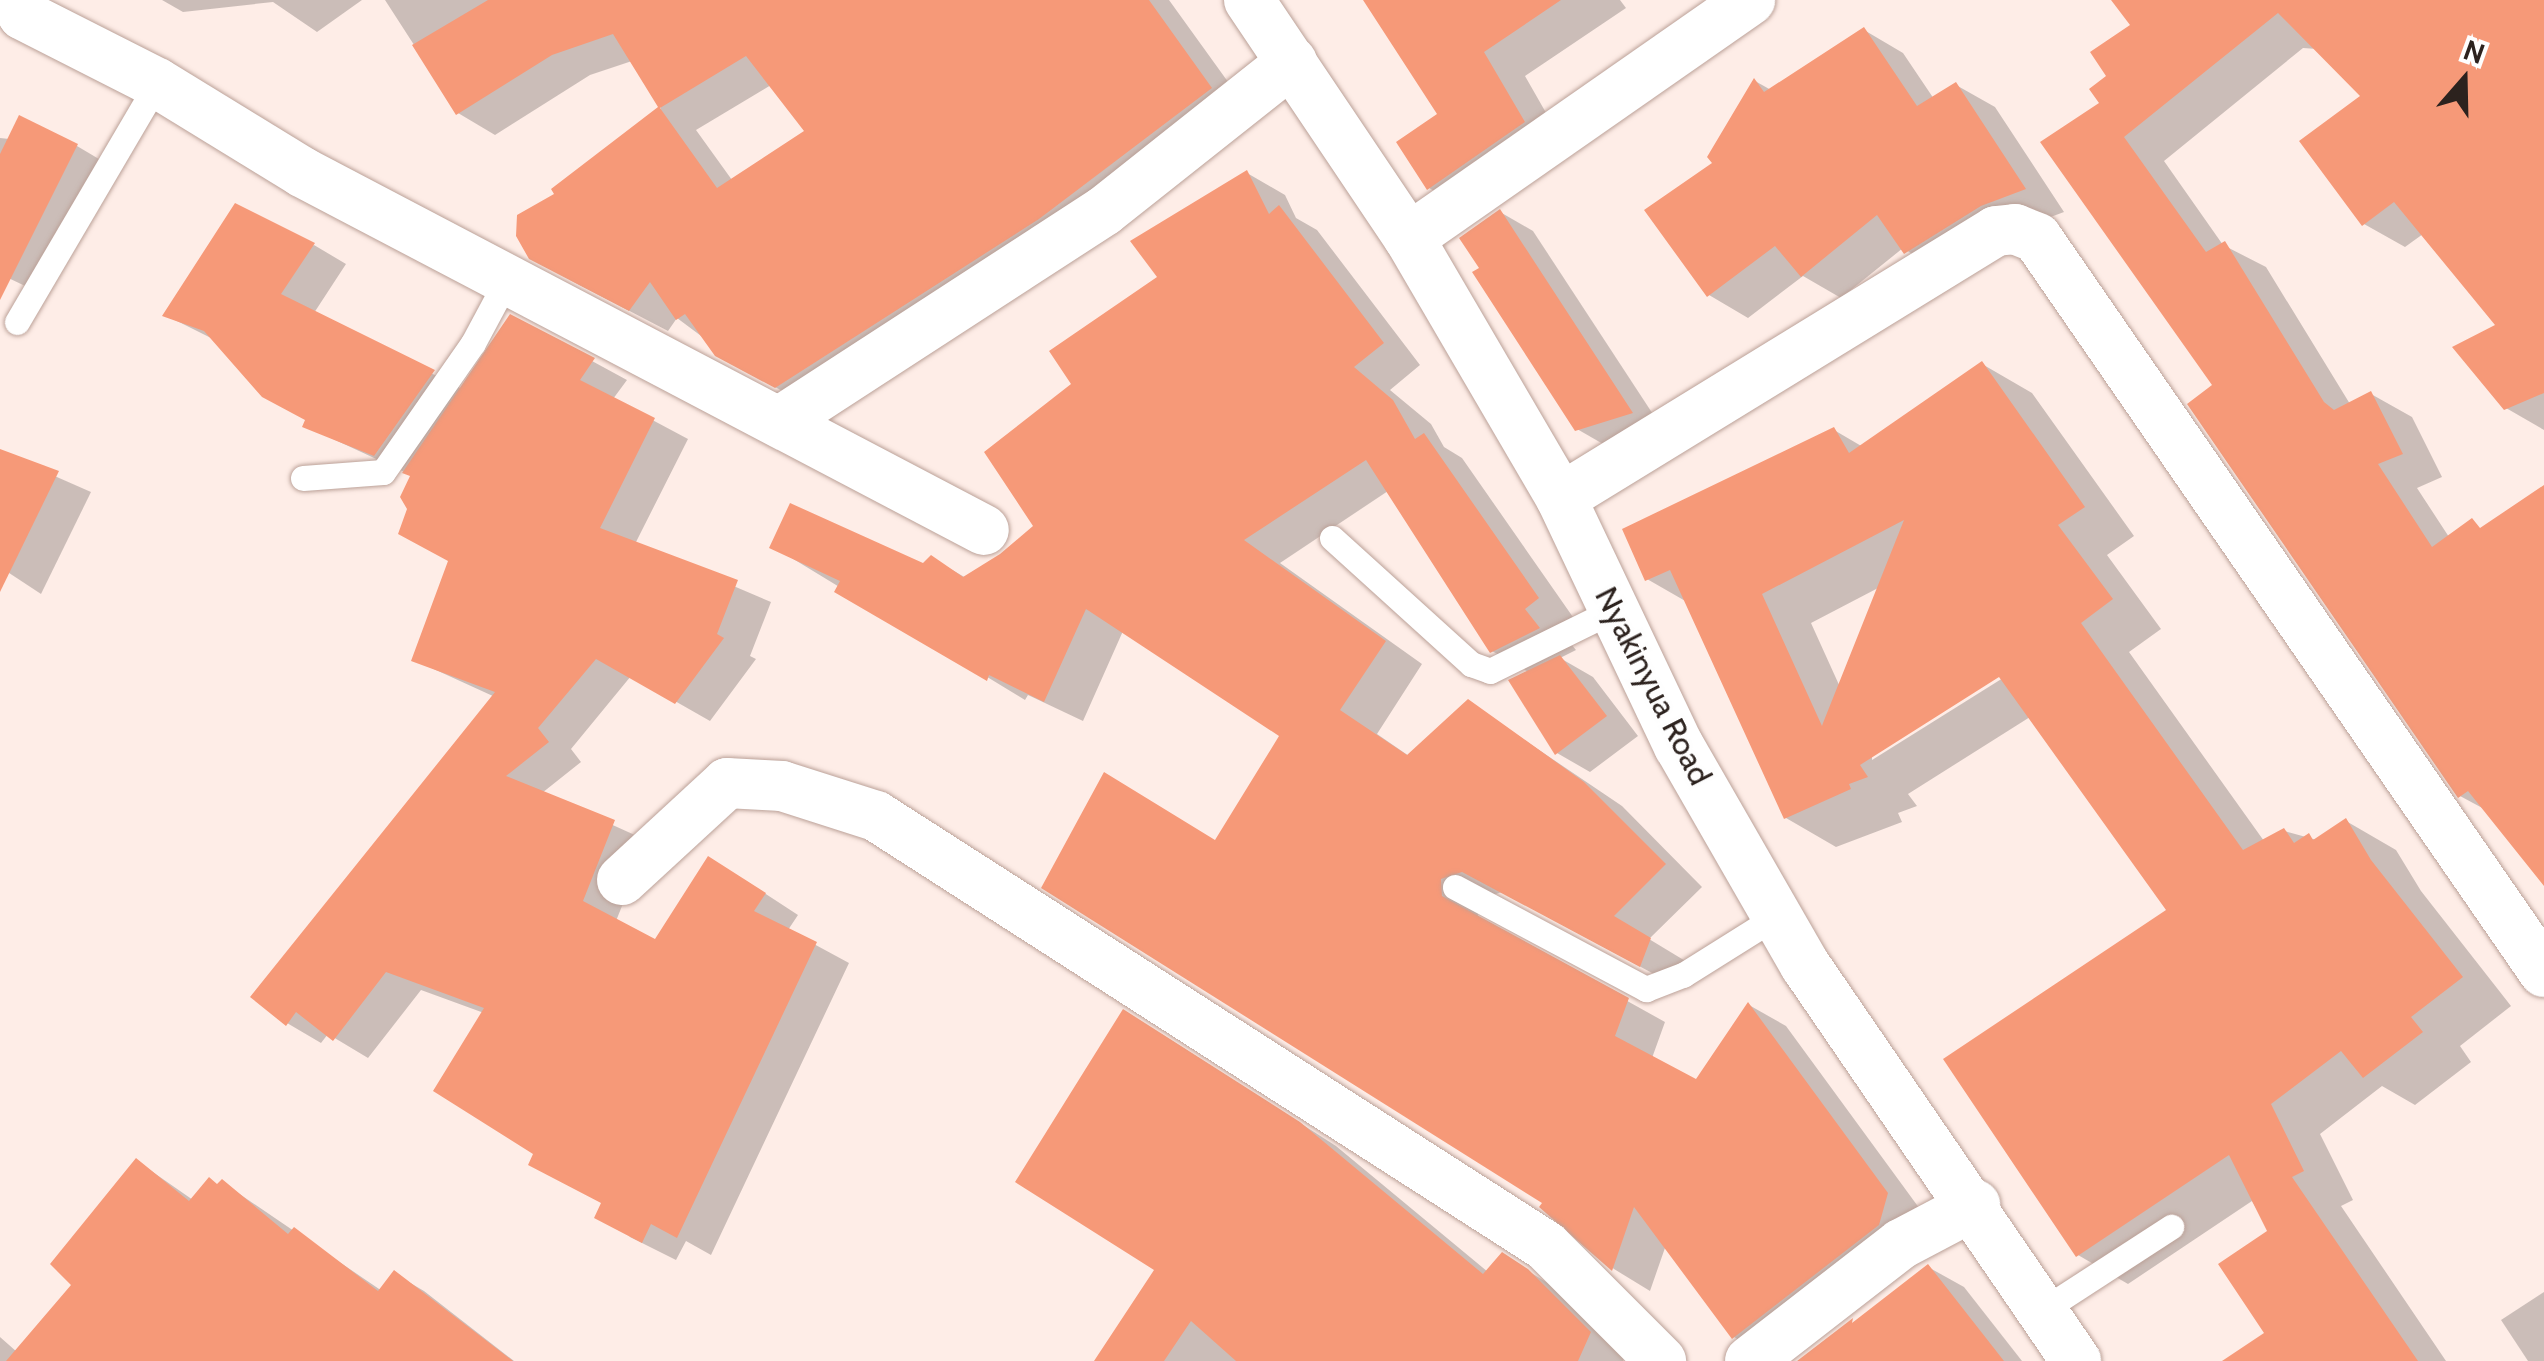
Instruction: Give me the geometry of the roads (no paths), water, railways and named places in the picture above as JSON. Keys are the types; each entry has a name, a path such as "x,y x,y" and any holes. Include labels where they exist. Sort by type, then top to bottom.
{"street":[{"path":"14,0 22,15 157,83 302,172 509,276 984,530"},
{"name":"Nyakinyua Road","path":"1250,0 1409,238 1561,498 1679,746 1777,916 1975,1205 2076,1361"},
{"path":"1409,238 1750,0"},
{"path":"779,422 1104,211 1292,62"},
{"path":"1561,498 1996,231 2015,229 2037,238 2544,972"},
{"path":"622,880 727,782 782,786 876,816 1546,1246 1661,1361"},
{"path":"1750,1361 1901,1244 1975,1205"}],"lane":[{"path":"17,322 157,83"},
{"path":"303,478 383,472 473,343 509,276"},
{"path":"1332,538 1472,664 1490,672 1614,610"},
{"path":"1456,887 1646,988 1683,975 1777,916"},
{"path":"2043,1310 2171,1228"}]}
